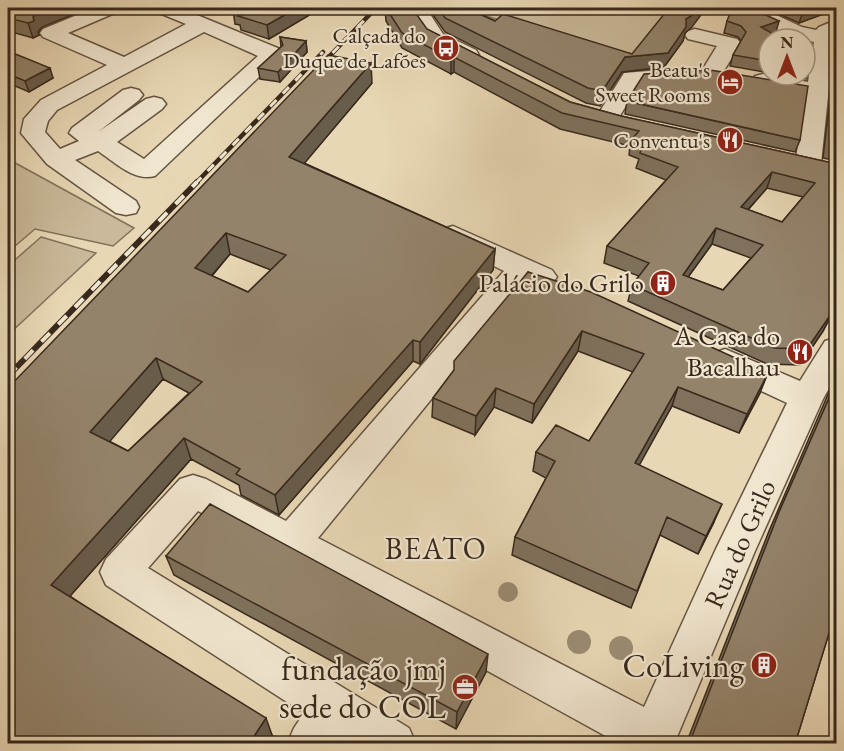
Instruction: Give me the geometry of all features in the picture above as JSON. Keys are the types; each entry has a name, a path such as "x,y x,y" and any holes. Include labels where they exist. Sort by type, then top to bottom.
{"street":[{"path":"110,8 50,33 125,65"},
{"path":"416,8 435,38 492,68"},
{"path":"725,8 759,27"},
{"path":"747,8 822,43 818,91 807,164"},
{"path":"131,95 81,133 100,142 146,171 272,54 173,9"},
{"path":"126,207 56,159 33,133 36,119 49,105 203,24"},
{"path":"695,35 730,43 712,72"},
{"path":"608,119 632,78 712,72 818,91"},
{"path":"56,159 100,142 154,104"},
{"path":"428,224 567,288"},
{"path":"291,543 523,268"},
{"path":"697,347 826,372"},
{"name":"Rua do Grilo","path":"653,740 735,551 826,372"},
{"path":"393,744 120,572 193,490 653,740"},
{"path":"310,744 336,707"}],"shaded area":[{"path":"464,8 675,8 627,65"},
{"path":"8,159 134,228 113,246 35,229 8,252"},
{"path":"41,237 96,253 9,334 8,266"}],"building":[{"path":"8,8 51,8 37,13 33,17 34,21 28,23 8,18"},
{"path":"237,8 297,8 267,25 238,16 244,13 233,10"},
{"path":"386,8 412,8 427,29 570,102 621,116 837,164 837,303 807,349 774,348 632,285 649,263 607,246 678,167 640,153 643,144 632,139 639,131 562,113 402,33","holes":["772,172 815,183 782,222 741,207","716,228 763,245 723,290 683,275"]},
{"path":"438,8 466,8 495,21 503,14 632,54 669,8 700,8 686,19 686,27 668,53 625,57 602,91 588,88 445,18"},
{"path":"732,8 750,8 779,21 757,27 757,59 733,55 746,32 741,26 727,21"},
{"path":"792,8 816,8 803,12"},
{"path":"280,37 306,41 278,72 258,68 283,45"},
{"path":"8,51 50,68 25,81 8,74"},
{"path":"328,55 371,63 289,157 495,249 420,342 413,340 275,495 236,474 240,469 184,438 51,585 266,718 249,744 8,744 8,388","holes":["226,233 286,255 248,292 195,268","156,358 202,382 128,451 90,432"]},
{"path":"710,70 757,78 757,87 808,87 800,140 627,101 644,74"},
{"path":"837,74 837,144 830,143"},
{"path":"528,272 591,292 768,373 747,414 678,387 635,463 722,504 706,536 667,517 637,591 515,537 555,461 536,452 556,425 589,441 644,354 582,331 534,404 496,388 476,416 433,398 454,370 454,361"},
{"name":"CoLiving","path":"837,380 837,607 795,744 689,744 779,512"},
{"path":"210,504 488,654 457,712 166,556"}],"railway":[{"path":"320,66 376,8"},
{"path":"195,184 323,52"},
{"path":"8,376 197,182"}],"place":[{"name":"Calçada do Duque de Lafões","path":"446,48"},
{"name":"Beatu's Sweet Rooms","path":"730,82"},
{"name":"Conventu's","path":"730,140"},
{"name":"Palácio do Grilo","path":"663,283"},
{"name":"A Casa do Bacalhau","path":"800,352"},
{"name":"CoLiving","path":"764,665"},
{"name":"fundação jmj sede do COL","path":"465,687"}],"district":[{"name":"BEATO","path":"436,549"}]}
